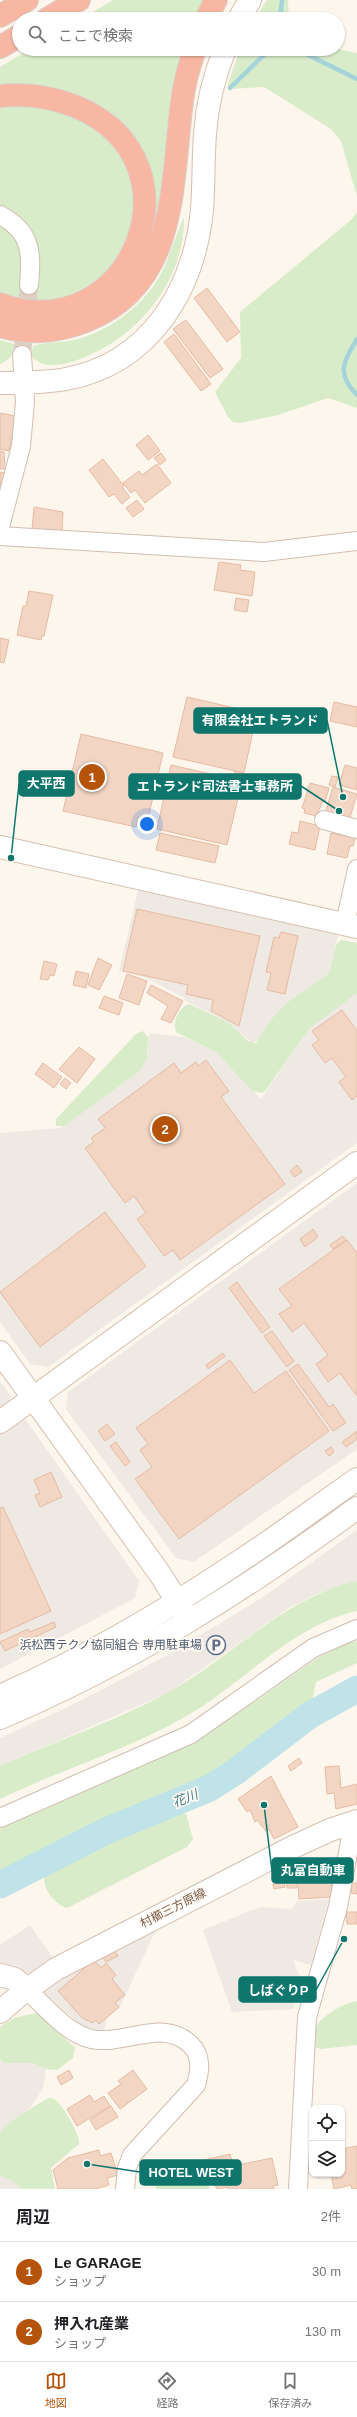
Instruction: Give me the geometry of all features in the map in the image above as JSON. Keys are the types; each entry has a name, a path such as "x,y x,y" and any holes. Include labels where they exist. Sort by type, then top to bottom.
{"highway":[{"path":"0,16 27,0"},
{"path":"59,12 79,0"},
{"path":"210,12 216,0"},
{"path":"0,47 12,40"},
{"path":"0,326 29,331 52,330 74,326 115,306 132,290 146,273 165,232 171,210 182,101 192,56"},
{"path":"0,96 38,96 63,102 87,112 109,126 124,142 135,160 142,180 145,202 144,223 138,244 128,263 116,278 102,290 74,305 49,311 30,311 0,304"}],"street":[{"path":"243,12 250,0"},
{"path":"0,383 23,384 68,379 110,363 147,337 175,302 193,260 198,235 207,109 223,56"},
{"path":"0,215 17,226 25,237 30,250 29,285"},
{"path":"0,527 21,446 25,402 22,355"},
{"path":"0,536 264,552 357,541"},
{"path":"324,820 357,829"},
{"path":"0,847 351,925 357,870"},
{"path":"0,1422 357,1163"},
{"path":"0,1352 160,1574 190,1621"},
{"path":"0,1696 101,1646 177,1601 240,1562 357,1479"},
{"path":"0,1718 112,1665 190,1621 253,1582 357,1508"},
{"path":"0,1818 191,1734 313,1648 357,1629"},
{"path":"298,2189 307,2017 336,1913 352,1823"},
{"name":"村櫛三方原線","path":"0,2012 26,1989 74,1959 293,1847 352,1823"},
{"path":"0,1975 15,1979 68,2028 79,2035 104,2040 159,2032 172,2033 184,2038 194,2048 199,2059 200,2072 196,2085 132,2155 127,2168 125,2189"}],"shaded area":[{"path":"139,886 339,931 329,973 285,1004 273,1017 259,1040 252,1043 228,1022 184,1000 185,998 144,977 119,971"},
{"path":"357,993 357,1143 48,1367 30,1364 0,1322 0,1133 60,1128 140,1071 147,1058 149,1033 184,1037 217,1053 261,1099 309,1029"},
{"path":"357,1183 357,1449 194,1562 176,1558 66,1409 68,1392"},
{"path":"0,1381 11,1397 10,1403 0,1411"},
{"path":"19,1419 26,1420 139,1581 135,1598 0,1669 0,1433"},
{"name":"浜松西テクノ協同組合 専用駐車場","path":"357,1530 357,1581 316,1594 289,1608 168,1693 0,1766 0,1738 70,1706 168,1655 263,1597"},
{"path":"329,1899 311,1965 293,1960 299,1975 302,1976 293,2009 232,2012 203,1930 260,1907 292,1909 297,1901"},
{"path":"30,1925 53,1958 30,1973 0,1966 0,1945"},
{"path":"157,1928 120,2007 107,2018 104,2031 83,2027 41,1990 61,1977"},
{"path":"0,2059 4,2063 33,2063 46,2069 43,2089 30,2108 0,2132"},
{"path":"0,2176 12,2181 21,2189 0,2189"}],"green space":[{"path":"113,0 204,0 198,12 93,12"},
{"path":"267,0 288,0 289,12 259,12"},
{"path":"345,50 357,53 357,197 341,141 331,129 264,87 229,89 228,84 238,56 345,56"},
{"path":"18,56 183,56 161,208 148,247 155,208 152,174 141,150 125,129 104,111 81,98 54,89 27,85 0,85 0,67"},
{"path":"0,106 36,106 57,110 76,118 94,129 109,142 121,158 129,177 133,197 132,218 124,246 120,254 103,275 95,281 79,291 60,299 42,301 0,293 0,224 11,232 39,265 36,244 32,236 23,225 0,206"},
{"path":"357,212 357,408 328,398 278,415 240,423 233,422 228,417 215,392 241,358 240,312 352,219"},
{"path":"184,218 182,243 175,266 165,288 151,308 134,326 115,341 93,353 71,362 50,365 40,363 31,356 33,346 78,339 91,335 115,322 137,305 147,295 162,272"},
{"path":"0,340 14,344 14,351 6,361 0,364"},
{"path":"341,940 357,943 357,993 309,1029 266,1090 262,1093 252,1091 217,1053 176,1032 175,1024 177,1015 185,1006 189,1004 228,1022 248,1041 256,1043 273,1017 285,1004 329,973 336,945"},
{"path":"143,1031 148,1037 147,1058 140,1071 64,1126 56,1126 56,1119 136,1034"},
{"path":"357,1581 357,1611 333,1619 288,1643 204,1705 183,1718 161,1730 0,1799 0,1766 126,1713 167,1693 191,1679 281,1615 330,1589"},
{"path":"351,1642 357,1642 357,1663 316,1682 312,1702 308,1706 230,1766 206,1782 103,1824 0,1876 0,1829 196,1742 319,1657"},
{"path":"175,1812 186,1814 193,1839 187,1847 67,1908 56,1901 47,1890 44,1878 50,1867 109,1838"},
{"path":"357,2001 357,2045 321,2049 314,2047 314,2031 316,2026 332,2012"},
{"path":"36,2013 43,2017 75,2048 73,2058 57,2070 46,2069 33,2063 4,2063 0,2059 0,2027 14,2018"},
{"path":"48,2098 53,2099 62,2107 74,2127 79,2144 51,2168 55,2189 21,2189 12,2181 0,2176 0,2132 17,2117"},
{"path":"186,2160 197,2163 210,2189 156,2189 157,2171 168,2164"}],"building":[{"path":"207,288 240,332 227,342 194,298"},
{"path":"186,320 223,369 210,378 173,329"},
{"path":"174,334 211,384 201,391 164,342"},
{"path":"0,413 16,416 9,451 0,449"},
{"path":"148,435 160,451 148,460 136,445"},
{"path":"0,451 4,452 5,469 0,469"},
{"path":"161,453 166,460 160,465 154,458"},
{"path":"103,459 124,486 122,487 130,497 122,504 114,494 109,497 89,470"},
{"path":"157,464 171,483 145,503 135,490 131,493 123,483 139,471 142,475"},
{"path":"0,472 8,474 3,492 0,491"},
{"path":"137,500 144,509 133,517 126,508"},
{"path":"34,507 63,512 62,531 32,530"},
{"path":"219,562 241,565 240,570 255,572 252,596 214,590"},
{"path":"29,591 53,595 44,636 42,636 41,640 17,635 23,606 26,606"},
{"path":"236,598 249,600 247,612 234,610"},
{"path":"0,638 9,640 4,663 0,662"},
{"path":"187,697 257,713 244,773 173,757"},
{"path":"334,702 357,707 357,727 330,721"},
{"path":"81,734 163,753 148,819 138,817 136,827 63,811"},
{"path":"171,765 242,781 227,845 157,829"},
{"path":"345,765 357,768 357,790 339,785"},
{"path":"235,771 243,773 241,780 234,778"},
{"path":"332,776 338,777 335,787 329,785"},
{"path":"310,783 329,788 325,802 323,801 316,816 304,813 305,809 302,808"},
{"path":"333,787 357,794 349,821 325,814"},
{"path":"300,821 320,826 315,850 289,844 292,832 298,833"},
{"path":"160,833 219,846 215,863 156,850"},
{"path":"331,833 355,838 353,846 350,846 347,858 327,854"},
{"path":"137,909 260,936 239,1026 211,1011 213,1000 186,994 188,985 123,971"},
{"path":"281,932 298,936 285,994 267,990 271,973 266,972 274,937 279,938"},
{"path":"98,958 112,965 99,990 88,985"},
{"path":"44,961 57,964 54,976 50,975 48,980 40,979"},
{"path":"76,971 89,974 86,988 73,985"},
{"path":"127,974 147,981 139,1005 119,998"},
{"path":"151,985 183,1001 171,1023 161,1019 168,1006 147,993"},
{"path":"104,996 123,1003 119,1015 99,1008"},
{"path":"342,1010 357,1031 357,1096 352,1100 339,1082 346,1077 332,1058 325,1063 312,1045 319,1040 312,1031"},
{"path":"79,1047 95,1059 77,1083 59,1069"},
{"path":"206,1060 229,1091 221,1097 285,1184 180,1260 173,1250 164,1256 137,1219 146,1213 134,1196 125,1203 85,1148 94,1142 91,1138 105,1128 98,1119 174,1063 181,1073 196,1062 198,1066"},
{"path":"43,1063 62,1077 54,1088 35,1074"},
{"path":"65,1078 71,1083 66,1089 60,1084"},
{"path":"297,1165 302,1172 294,1177 290,1171"},
{"path":"105,1212 146,1266 40,1347 0,1292"},
{"path":"313,1229 318,1237 305,1247 300,1239"},
{"path":"343,1236 346,1240 333,1249 330,1245"},
{"path":"347,1240 357,1253 357,1396 340,1373 328,1382 316,1364 328,1355 304,1323 292,1332 279,1314 292,1306 279,1289"},
{"path":"237,1282 270,1327 262,1333 229,1288"},
{"path":"272,1331 294,1361 287,1367 264,1336"},
{"path":"223,1353 225,1356 208,1369 206,1365"},
{"path":"230,1360 254,1393 286,1371 329,1431 179,1539 135,1479 152,1467 140,1450 148,1444 136,1428"},
{"path":"298,1364 329,1407 333,1404 346,1423 333,1431 289,1370"},
{"path":"107,1424 115,1434 105,1441 98,1431"},
{"path":"357,1431 357,1439 346,1447 342,1442"},
{"path":"116,1442 130,1462 125,1466 110,1446"},
{"path":"331,1447 334,1452 329,1456 325,1451"},
{"path":"51,1472 62,1497 40,1507 35,1495 40,1493 34,1480"},
{"path":"3,1507 51,1611 0,1634 0,1508"},
{"path":"54,1622 56,1627 5,1651 0,1642 28,1629 30,1632"},
{"path":"299,1758 302,1763 291,1771 288,1766"},
{"path":"339,1766 341,1788 357,1784 357,1804 336,1809 334,1793 327,1794 325,1767"},
{"path":"271,1776 298,1827 274,1839 269,1829 266,1831 257,1820 255,1822 250,1810 247,1812 238,1799"},
{"path":"286,1874 296,1874 297,1888 287,1888"},
{"path":"310,1878 310,1883 318,1882 318,1879 331,1878 332,1897 299,1899 298,1879"},
{"path":"284,1882 285,1887 274,1889 273,1884"},
{"path":"352,1883 357,1883 357,1894 351,1893"},
{"path":"346,1912 357,1912 357,1924 347,1924"},
{"path":"114,1950 118,1956 106,1962 102,1956"},
{"path":"94,1960 101,1968 106,1963 116,1975 112,1979 125,1995 115,2003 119,2007 99,2024 96,2020 93,2023 82,2018 58,1991"},
{"path":"69,2070 73,2078 61,2085 57,2077"},
{"path":"133,2070 147,2089 120,2109 108,2093 121,2084 118,2081"},
{"path":"90,2095 94,2102 104,2096 110,2106 77,2126 67,2109"},
{"path":"111,2106 118,2117 96,2130 90,2120"},
{"path":"357,2146 357,2189 352,2189 351,2185 334,2189 332,2177 345,2177 345,2148"},
{"path":"99,2150 100,2156 111,2153 118,2175 107,2178 109,2185 95,2189 58,2189 53,2170 68,2158"},
{"path":"230,2154 233,2166 272,2158 278,2185 273,2186 274,2189 228,2189 228,2187 217,2189 204,2160"}],"waterway":[{"path":"281,12 282,0"},
{"path":"230,88 263,56"},
{"path":"310,56 357,79"},
{"path":"357,339 345,361 344,368 346,380 357,395"},
{"name":"花川","path":"0,1885 106,1831 210,1788 235,1772 310,1715 357,1689"}],"tunnel":[{"path":"22,355 29,285"}],"place":[{"name":"Le GARAGE","path":"92,777"},
{"name":"有限会社エトランド","path":"343,797"},
{"name":"エトランド司法書士事務所","path":"339,811"},
{"name":"大平西","path":"11,858"},
{"name":"押入れ産業","path":"165,1129"},
{"name":"浜松西テクノ協同組合 専用駐車場","path":"216,1645"},
{"name":"丸富自動車","path":"264,1805"},
{"name":"しばぐりP","path":"344,1939"},
{"name":"HOTEL WEST","path":"87,2164"}]}
